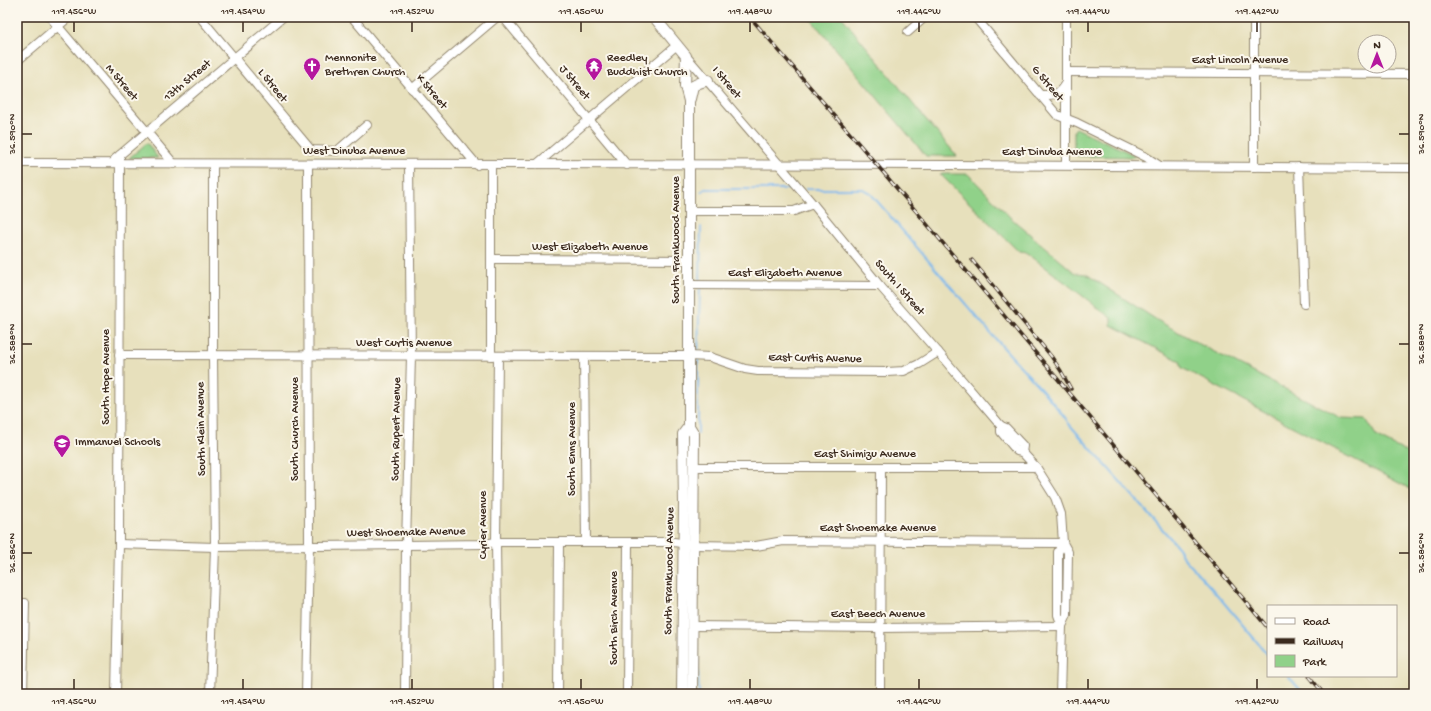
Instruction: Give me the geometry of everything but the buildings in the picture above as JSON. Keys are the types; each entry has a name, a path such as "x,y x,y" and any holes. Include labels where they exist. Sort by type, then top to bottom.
{"main road":[{"name":"I Street","path":"654,17 686,56"},
{"name":"South Frankwood Avenue","path":"682,694 694,467 694,434 689,426 690,165 689,101 685,86 686,56"},
{"path":"689,101 693,86 708,80"},
{"name":"South Frankwood Avenue","path":"689,426 683,434 693,626 692,694"}],"street":[{"name":"M Street","path":"50,17 174,164"},
{"path":"17,61 69,17"},
{"name":"L Street","path":"200,17 311,150 334,152 339,150 367,125"},
{"name":"13th Street","path":"120,159 147,132 283,17"},
{"name":"K Street","path":"352,17 477,165"},
{"path":"412,88 496,17"},
{"name":"J Street","path":"503,17 627,165"},
{"path":"908,32 925,17"},
{"name":"G Street","path":"975,17 1057,114 1146,157 1161,166"},
{"path":"1066,17 1066,165"},
{"path":"1254,17 1254,167"},
{"path":"537,164 677,45"},
{"name":"I Street","path":"686,56 779,165"},
{"name":"East Lincoln Avenue","path":"1066,72 1414,74"},
{"path":"1040,95 1053,95 1058,93 1062,90 1066,83"},
{"name":"West Dinuba Avenue","path":"17,163 109,164 120,159 174,164 690,165"},
{"name":"South Hope Avenue","path":"116,694 119,544 120,159"},
{"name":"South Klein Avenue","path":"210,694 215,547 213,164"},
{"name":"South Church Avenue","path":"306,694 309,545 308,164"},
{"name":"South Rupert Avenue","path":"405,694 406,545 410,356 409,164"},
{"name":"Cyrier Avenue","path":"491,165 490,259 494,356 498,694"},
{"name":"East Dinuba Avenue","path":"690,165 1066,165 1414,168"},
{"name":"South I Street","path":"779,165 880,286 1001,426 1001,432 1017,451 1022,452 1036,467 1055,497 1061,514 1063,543 1058,552 1058,616 1062,626 1060,694"},
{"path":"1299,167 1304,304"},
{"path":"689,211 794,211 813,204"},
{"name":"West Elizabeth Avenue","path":"490,259 690,260"},
{"name":"East Elizabeth Avenue","path":"690,285 880,286"},
{"name":"East Curtis Avenue","path":"689,356 710,357 745,369 758,371 887,372 904,371 919,364 938,352"},
{"name":"West Curtis Avenue","path":"119,355 689,356"},
{"name":"South Enns Avenue","path":"584,356 586,542"},
{"name":"East Shimizu Avenue","path":"694,467 1036,467"},
{"path":"880,694 881,467"},
{"name":"East Shoemake Avenue","path":"689,544 756,546 783,541 1063,543"},
{"name":"West Shoemake Avenue","path":"119,544 215,547 484,544 496,542 674,542 689,544"},
{"path":"558,694 560,542"},
{"name":"South Birch Avenue","path":"627,694 628,542"},
{"path":"21,603 23,694"},
{"name":"East Beech Avenue","path":"693,626 880,628 1062,626"}],"green space":[{"path":"809,17 842,17 957,156 926,156"},
{"path":"1076,128 1134,155 1134,157 1077,156 1074,152 1074,130"},
{"path":"147,143 158,158 129,158"},
{"path":"940,174 968,174 1011,218 1075,273 1086,274 1157,320 1203,346 1341,418 1366,419 1377,437 1414,456 1414,491 1182,368 1180,361 1111,325 1111,318 1027,253 1019,252"}],"waterway":[{"path":"701,192 705,189 794,189"},
{"path":"806,189 863,189 871,194 994,337 1042,390 1069,424 1178,547 1182,556 1267,654"},
{"path":"700,284 701,227"},
{"path":"698,354 700,288"},
{"path":"698,358 698,434"},
{"path":"697,641 699,694"},
{"path":"1289,677 1304,694"}],"railway":[{"path":"750,17 1267,627"},
{"path":"972,260 1051,356 1071,389"},
{"path":"1310,677 1324,694"}],"place":[{"name":"Mennonite Brethren Church","path":"312,81"},
{"name":"Reedley Buddhist Church","path":"594,81"},
{"name":"Immanuel Schools","path":"62,458"}]}
